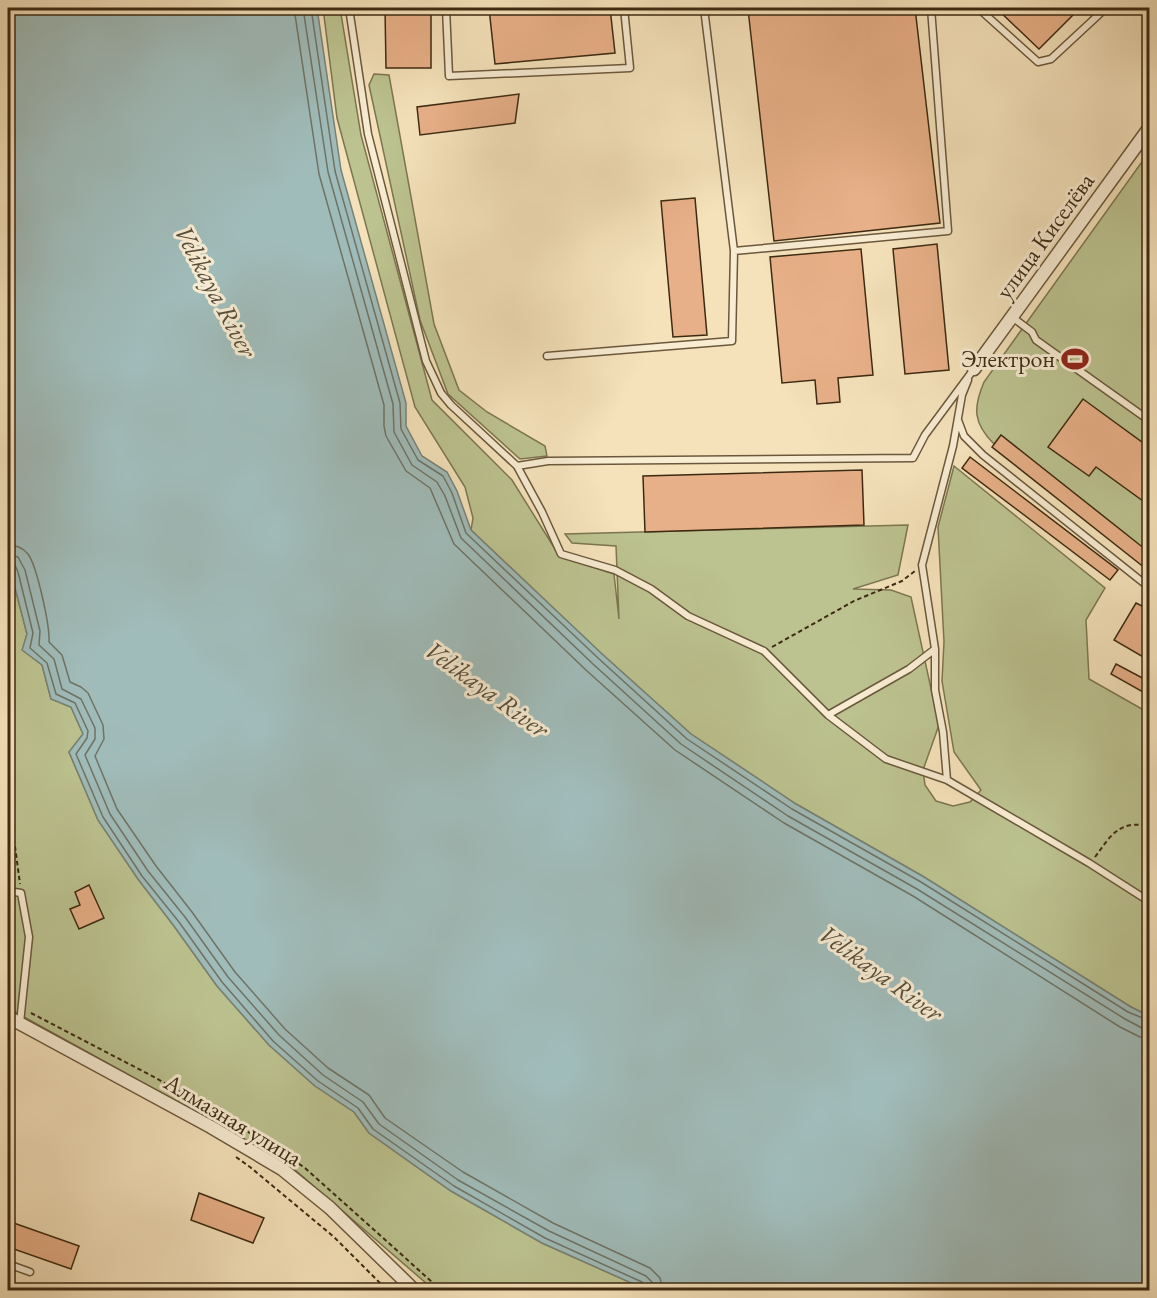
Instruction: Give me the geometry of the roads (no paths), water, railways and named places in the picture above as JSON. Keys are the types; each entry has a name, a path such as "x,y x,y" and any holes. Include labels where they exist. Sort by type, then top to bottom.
{"street":[{"name":"улица Киселёва","path":"974,369 1149,127"},
{"name":"Алмазная улица","path":"8,1017 211,1127 282,1170 330,1208 414,1290"}],"lane":[{"path":"349,8 368,134 426,361 441,393 451,405 516,466 542,512 561,554 615,570 651,589 688,616 764,651 828,716 886,759 947,780 1089,863 1149,902"},
{"path":"446,8 449,76 630,68 624,8"},
{"path":"547,356 732,341 734,251 704,8"},
{"path":"734,251 948,231 931,8"},
{"path":"978,8 1038,62 1051,59 1106,8"},
{"path":"1012,317 1032,332 1036,340 1149,421"},
{"path":"516,466 548,461 913,458 925,435 974,369"},
{"path":"947,780 943,732 935,690 935,649 922,565 953,446 962,395 974,369"},
{"path":"957,417 964,436 983,455 1149,588"},
{"path":"828,716 909,669 935,649"},
{"path":"8,891 21,893 29,937 20,1024"},
{"path":"8,1264 30,1272"}],"water":[{"name":"Velikaya River","path":"8,8 317,8 341,170 406,403 406,426 422,456 447,472 457,491 471,530 602,654 691,734 796,804 924,877 1131,1007 1149,1016 1149,1290 647,1290 542,1243 451,1191 369,1133 354,1112 315,1086 269,1045 217,986 138,879 98,820 69,752 83,734 71,707 51,699 42,665 22,650 27,634 8,561"}],"place":[{"name":"Электрон","path":"1075,359"}]}
